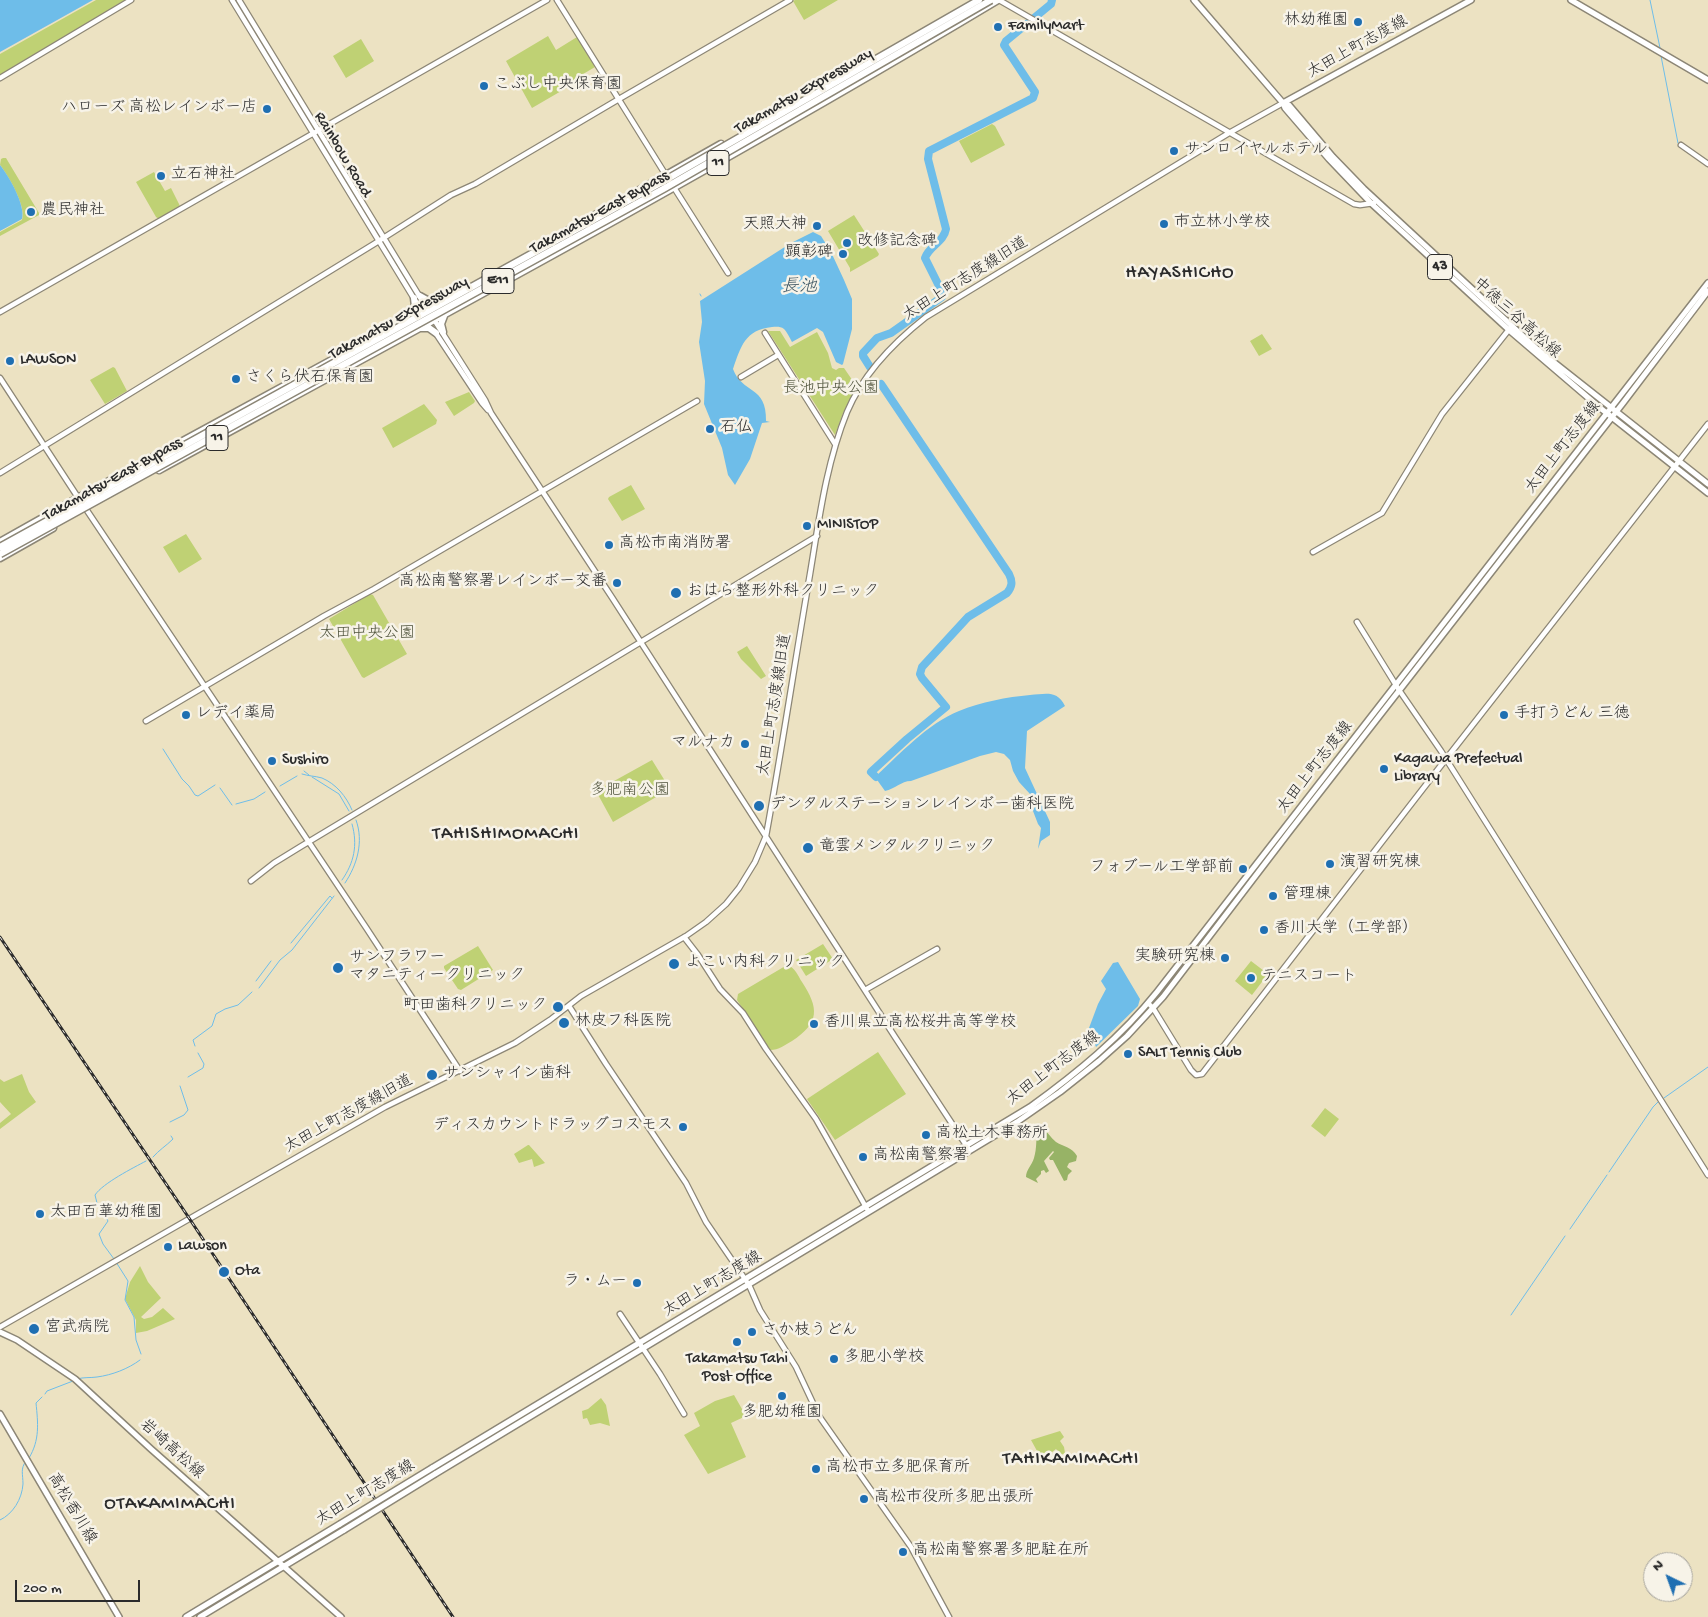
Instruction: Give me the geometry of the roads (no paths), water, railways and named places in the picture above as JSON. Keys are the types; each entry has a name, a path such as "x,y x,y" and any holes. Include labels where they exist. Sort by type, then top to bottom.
{"highway":[{"name":"Takamatsu-East Bypass","path":"0,542 441,301 973,0"},
{"name":"Takamatsu Expressway","path":"0,547 662,182 980,0"},
{"name":"Takamatsu Expressway","path":"0,554 665,188 991,0"},
{"name":"Takamatsu-East Bypass","path":"0,558 674,188 889,65 998,0"},
{"path":"410,318 417,297 429,301 441,301"},
{"path":"420,328 429,328 439,333 445,314"}],"main road":[{"name":"中徳三谷高松線","path":"1194,0 1283,103 1287,111 1371,203 1607,413 1708,493"},
{"name":"太田上町志度線","path":"1283,103 1471,0"},
{"path":"1571,0 1708,80"},
{"name":"中徳三谷高松線","path":"1283,103 1290,106 1333,157 1378,202 1510,328 1708,484"},
{"name":"太田上町志度線","path":"926,1173 970,1151 1018,1122 1060,1092 1120,1042 1153,1008 1611,407 1708,283"},
{"name":"太田上町志度線","path":"200,1617 749,1285 926,1173 1060,1085 1123,1031 1148,1004 1616,412 1708,291"},
{"name":"太田上町志度線","path":"186,1617 745,1280 867,1210"},
{"name":"岩崎高松線","path":"0,1332 17,1340 76,1380 341,1617"},
{"name":"高松香川線","path":"0,1414 119,1617"}],"street":[{"path":"0,78 132,0"},
{"name":"Rainbow Road","path":"232,0 380,241 417,297"},
{"name":"Rainbow Road","path":"239,0 320,130 424,310 485,400 491,413 970,1151"},
{"path":"0,312 547,0"},
{"path":"557,0 728,273"},
{"path":"0,473 380,241 451,195 475,184 618,98 790,0"},
{"path":"998,0 1354,204 1360,206 1378,202"},
{"name":"太田上町志度線旧道","path":"0,1327 371,1116 515,1043 581,996 684,937 706,922 726,904 739,888 755,862 766,836 834,444 847,411 870,373 892,346 926,317 1229,133 1283,103"},
{"path":"1681,145 1708,164"},
{"path":"1313,552 1382,513 1442,414 1510,328"},
{"path":"765,333 834,444"},
{"path":"741,377 778,355"},
{"path":"0,378 44,447 460,1071"},
{"path":"146,721 697,401"},
{"path":"1148,1004 1153,1008 1191,1070 1196,1074 1202,1074 1708,424"},
{"path":"251,881 274,863 817,536"},
{"path":"1356,622 1446,759 1708,1175"},
{"path":"684,937 720,989 743,1013 766,1049 816,1118 867,1210"},
{"path":"865,990 937,949"},
{"path":"569,1006 686,1183 709,1226 749,1285 760,1310 796,1367 818,1416 911,1548 949,1617"},
{"path":"620,1314 684,1414"}],"water":[{"path":"0,0 93,0 0,52"},
{"path":"0,165 16,191 23,213 22,219 0,231"},
{"name":"長池","path":"813,232 821,236 831,252 852,299 852,329 843,364 836,362 823,332 817,328 792,342 781,327 763,329 745,340 733,369 742,383 763,401 766,421 770,422 762,423 750,459 735,485 728,475 722,448 704,404 705,381 699,342 702,322 700,301 791,243"},
{"path":"1030,695 1055,695 1065,706 1027,731 1025,768 1050,822 1050,835 1041,841 1038,849 1041,828 1033,811 1035,806 1030,794 1019,782 1013,771 1010,760 1004,754 996,752 980,756 904,782 885,791 875,777 914,740 947,716 985,703"},
{"path":"1118,962 1140,999 1138,1006 1096,1047 1089,1028 1106,989 1101,981 1113,963"}],"waterway":[{"path":"870,367 863,353 877,338 891,333 942,297 941,290 925,258 945,233 946,229 928,159 929,151 1033,98 1035,92 1004,45 1006,41 1051,4 1052,0"},
{"path":"1650,0 1660,48"},
{"path":"1661,56 1678,143"},
{"path":"876,777 871,772 946,707 922,678 920,674 922,667 968,617 1007,593 1011,586 1009,574 881,384"},
{"path":"163,749 182,779 195,795 198,796 215,785"},
{"path":"304,771 309,775"},
{"path":"302,774 322,778 332,784 344,795 352,810"},
{"path":"280,786 297,776"},
{"path":"312,777 339,794 349,811"},
{"path":"220,788 232,805"},
{"path":"236,804 254,799 265,792"},
{"path":"345,883 353,869 358,853 359,837 356,820"},
{"path":"342,880 354,854 355,839 352,824"},
{"path":"291,943 330,896 332,898"},
{"path":"259,988 280,960 292,950 334,896"},
{"path":"256,981 271,961"},
{"path":"195,1046 193,1040 212,1026 216,1014 238,1005 252,992"},
{"path":"188,1077 203,1068 204,1064 198,1053"},
{"path":"1664,1098 1708,1067"},
{"path":"170,1122 184,1115 188,1110 180,1086"},
{"path":"1609,1172 1658,1102"},
{"path":"153,1157 173,1139 171,1136"},
{"path":"114,1259 103,1244 99,1234 108,1221 97,1203 95,1195 111,1181 146,1161"},
{"path":"1570,1229 1607,1175"},
{"path":"1511,1315 1565,1236"},
{"path":"116,1262 128,1281 125,1300 134,1317 136,1340 141,1354"},
{"path":"77,1379 114,1373 140,1360"},
{"path":"45,1394 47,1391 73,1381"},
{"path":"29,1458 37,1438 36,1403 42,1397"},
{"path":"0,1520 13,1510 19,1500 23,1484 22,1469 26,1461"}],"railway":[{"path":"0,937 189,1218 453,1617"}],"place":[{"name":"林幼稚園","path":"1358,22"},
{"name":"FamilyMart","path":"998,27"},
{"name":"こぶし中央保育園","path":"484,86"},
{"name":"ハローズ 高松レインボー店","path":"267,109"},
{"name":"サンロイヤルホテル","path":"1174,151"},
{"name":"立石神社","path":"161,176"},
{"name":"農民神社","path":"31,212"},
{"name":"市立林小学校","path":"1164,224"},
{"name":"天照大神","path":"817,226"},
{"name":"改修記念碑","path":"847,243"},
{"name":"顕彰碑","path":"843,254"},
{"name":"LAWSON","path":"10,361"},
{"name":"さくら伏石保育園","path":"236,379"},
{"name":"石仏","path":"710,429"},
{"name":"MINISTOP","path":"807,526"},
{"name":"高松市南消防署","path":"609,545"},
{"name":"高松南警察署レインボー交番","path":"617,583"},
{"name":"おはら整形外科クリニック","path":"676,593"},
{"name":"レデイ薬局","path":"186,715"},
{"name":"手打うどん 三徳","path":"1504,715"},
{"name":"マルナカ","path":"745,744"},
{"name":"Sushiro","path":"272,761"},
{"name":"Kagawa Prefectual Library","path":"1384,769"},
{"name":"デンタルステーションレインボー歯科医院","path":"759,806"},
{"name":"竜雲メンタルクリニック","path":"808,848"},
{"name":"演習研究棟","path":"1330,864"},
{"name":"フォブール工学部前","path":"1243,869"},
{"name":"管理棟","path":"1273,896"},
{"name":"香川大学（工学部）","path":"1264,930"},
{"name":"実験研究棟","path":"1225,958"},
{"name":"よこい内科クリニック","path":"674,964"},
{"name":"サンフラワー マタニティークリニック","path":"338,968"},
{"name":"テニスコート","path":"1251,978"},
{"name":"町田歯科クリニック","path":"558,1007"},
{"name":"林皮フ科医院","path":"564,1023"},
{"name":"香川県立高松桜井高等学校","path":"814,1024"},
{"name":"SALT Tennis Club","path":"1128,1054"},
{"name":"サンシャイン歯科","path":"432,1075"},
{"name":"ディスカウントドラッグコスモス","path":"683,1127"},
{"name":"高松土木事務所","path":"926,1135"},
{"name":"高松南警察署","path":"863,1157"},
{"name":"太田百華幼稚園","path":"40,1214"},
{"name":"Lawson","path":"168,1247"},
{"name":"Ota","path":"224,1272"},
{"name":"ラ・ムー","path":"637,1283"},
{"name":"宮武病院","path":"34,1329"},
{"name":"さか枝うどん","path":"752,1332"},
{"name":"Takamatsu Tahi Post Office","path":"737,1342"},
{"name":"多肥小学校","path":"834,1359"},
{"name":"多肥幼稚園","path":"782,1396"},
{"name":"高松市立多肥保育所","path":"816,1469"},
{"name":"高松市役所多肥出張所","path":"864,1499"},
{"name":"高松南警察署多肥駐在所","path":"903,1552"}],"district":[{"name":"HAYASHICHO","path":"1180,274"},
{"name":"TAHISHIMOMACHI","path":"506,835"},
{"name":"TAHIKAMIMACHI","path":"1071,1460"},
{"name":"OTAKAMIMACHI","path":"170,1505"}],"park label":[{"name":"長池中央公園","path":"831,390"},
{"name":"太田中央公園","path":"367,635"},
{"name":"多肥南公園","path":"630,792"}]}
